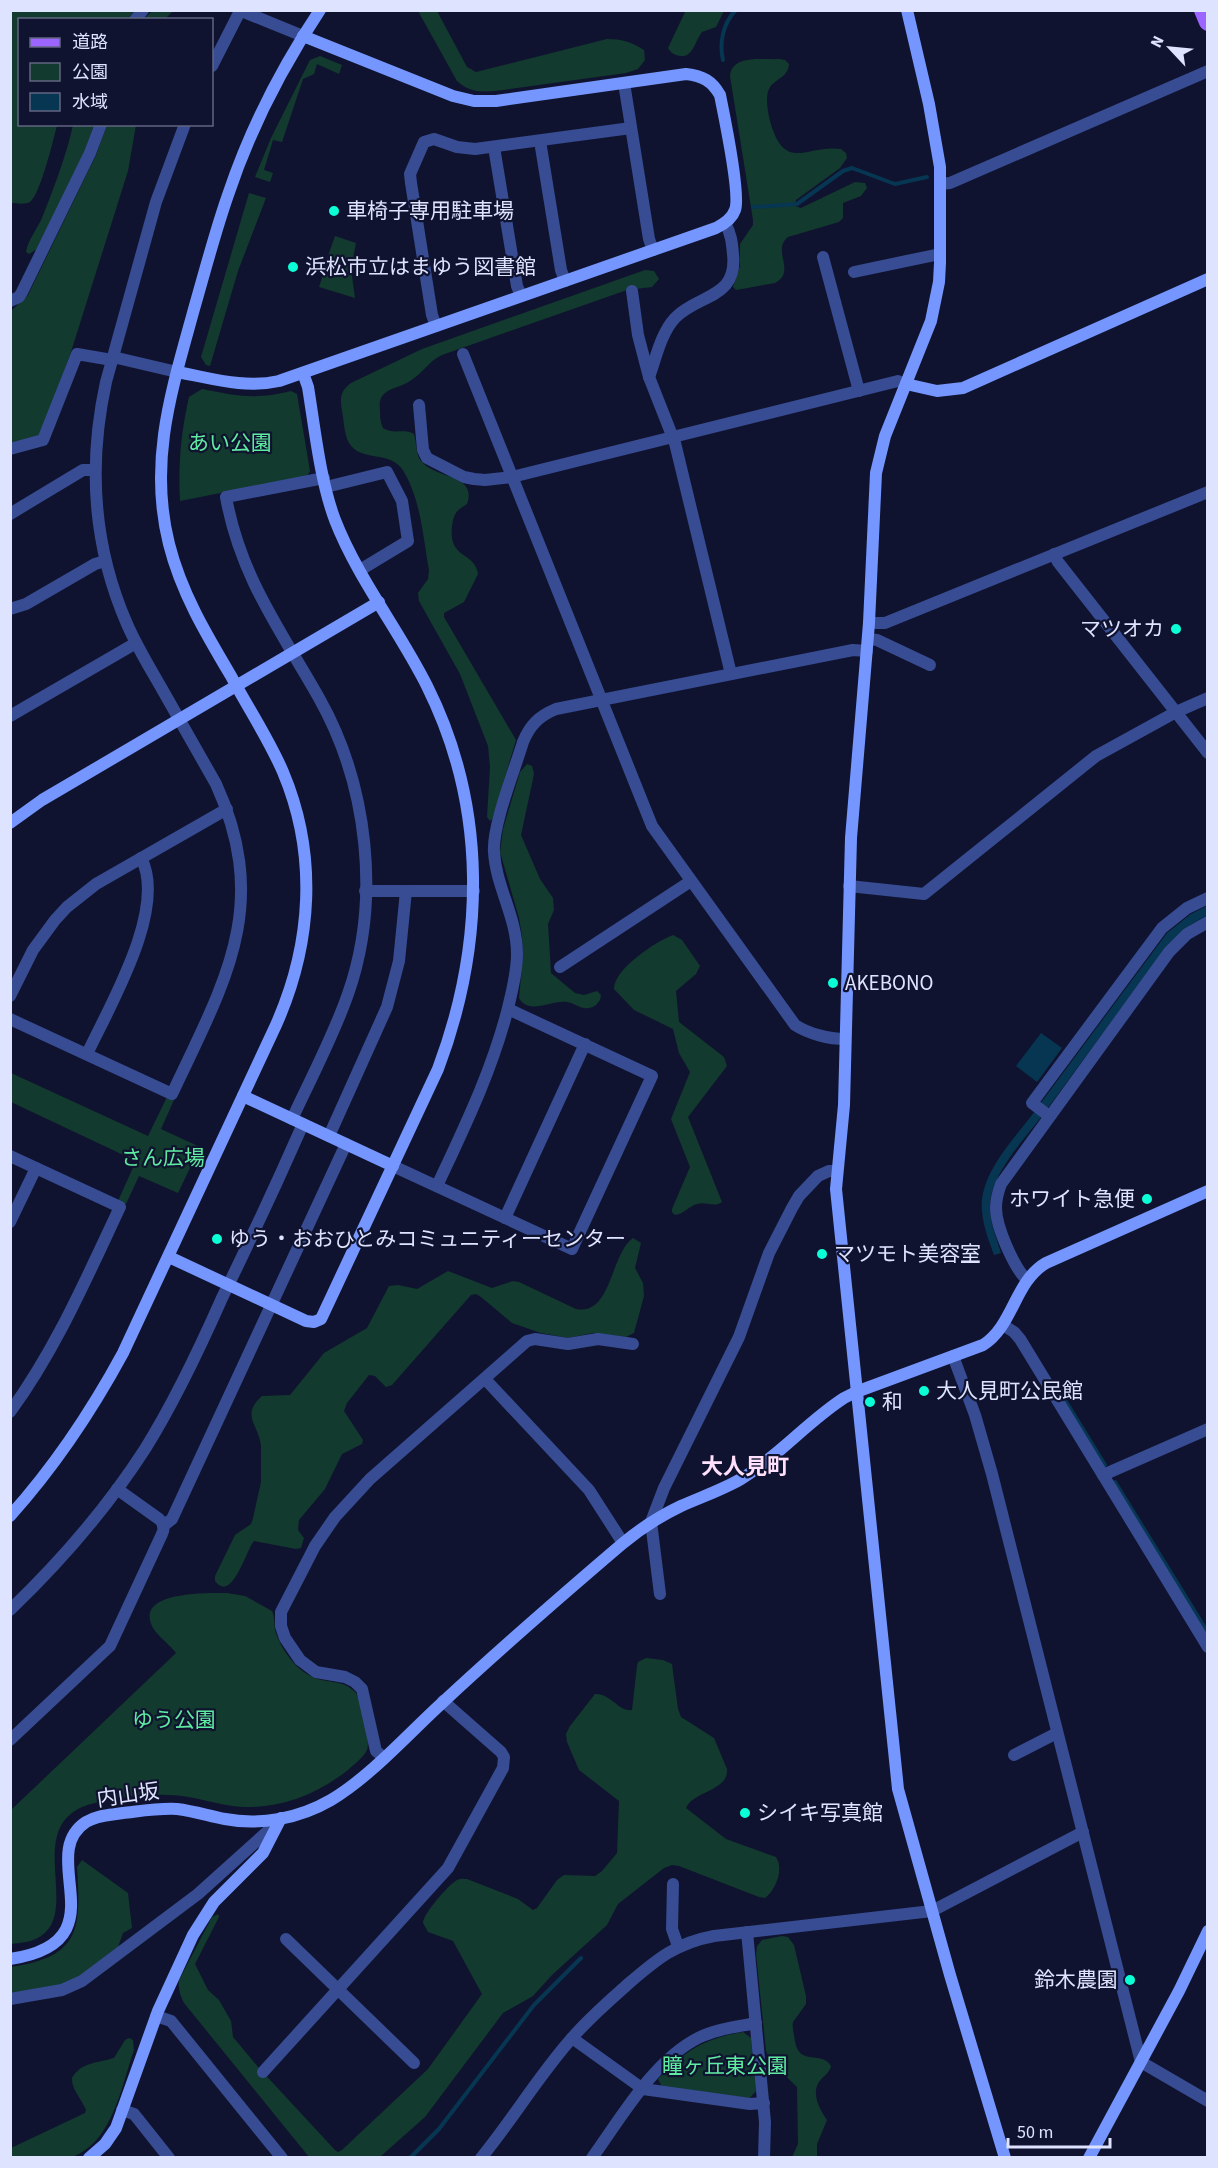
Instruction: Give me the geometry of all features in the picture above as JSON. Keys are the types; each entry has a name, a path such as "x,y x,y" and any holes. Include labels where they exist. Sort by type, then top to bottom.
{"main road":[{"path":"1203,10 1208,22"}],"street":[{"path":"10,1516 46,1474 93,1407 123,1353 284,1008 296,973 304,936 307,880 303,843 290,788 275,754 188,599 173,561 164,520 160,479 162,438 177,372 219,221 236,172 268,99 320,10"},
{"path":"907,10 929,104 941,184 939,282 931,321 885,436 878,460 868,645 849,886 844,1105 837,1171 837,1204 895,1769 903,1808 932,1911 1005,2157"},
{"path":"10,449 43,440 77,354 236,384 253,385 279,381 716,228 725,223 735,210 737,202 720,95 707,79 697,75 686,74 496,101 474,101 442,92 239,11 213,64"},
{"path":"941,184 950,183 1208,71"},
{"path":"624,83 653,250"},
{"path":"10,301 22,292 90,153 100,126"},
{"path":"10,1018 172,1094 224,983 236,941 242,897 236,839 227,809 216,784 136,643 118,604 105,561 96,506 95,470 100,406 156,202 184,126"},
{"path":"436,326 432,315 410,174 421,147 429,139 466,148 494,147 632,128"},
{"path":"540,141 561,270 565,281"},
{"path":"494,147 520,297"},
{"path":"649,378 665,334 675,318 689,307 718,293 729,281 734,266 734,257 730,231 725,223"},
{"path":"854,272 940,254"},
{"path":"823,257 859,391"},
{"path":"419,405 423,450 427,458 464,477 474,479 512,477 898,381 937,391 963,388 1208,279"},
{"path":"632,291 638,335 649,378 673,437 731,674"},
{"path":"463,354 645,813 659,838 795,1025 802,1030 845,1040"},
{"path":"169,1257 306,1320 314,1322 321,1319 429,1089 452,1029 468,956 474,891 469,825 457,765 428,689 341,536 325,482 308,387 303,372"},
{"path":"10,514 84,470 95,470"},
{"path":"10,1610 66,1552 117,1489 145,1449 170,1407 229,1285 298,1122 348,994 361,943 365,891 362,832 350,774 329,718 249,576 235,538 226,497 387,472 402,501 408,541 360,570"},
{"path":"869,622 885,623 1208,492"},
{"path":"1054,554 1208,753"},
{"path":"10,609 26,604 95,564 105,561"},
{"path":"10,824 42,800 379,602"},
{"path":"437,1186 486,1079 508,1009 516,972 517,946 513,920 496,864 494,840 523,742 535,721 545,713 556,709 853,650 877,640 930,665"},
{"path":"10,716 136,643"},
{"path":"849,886 924,894 1096,756 1176,712 1208,698"},
{"path":"10,996 33,950 55,920 68,907 96,884 227,809"},
{"path":"87,1054 136,948 143,926 147,904 147,882 145,866 141,858"},
{"path":"560,967 691,881"},
{"path":"365,891 474,891"},
{"path":"329,1136 387,1007 401,950 406,891"},
{"path":"1049,1116 1032,1103 1162,927 1187,908 1208,898"},
{"path":"1208,922 1187,934 1169,952 1007,1174 997,1196 998,1220 1018,1271 1026,1280 1036,1268 1046,1263 1208,1191"},
{"path":"243,1096 572,1249 652,1076 508,1009"},
{"path":"505,1218 585,1044"},
{"path":"163,1526 172,1519 346,1144"},
{"path":"10,1156 120,1207 65,1323 37,1372 10,1412"},
{"path":"10,1222 36,1168"},
{"path":"660,1594 651,1522 664,1488 739,1337 755,1298 769,1253 792,1208 818,1176 829,1171 837,1171"},
{"name":"内山坂","path":"10,1959 33,1955 48,1948 66,1929 71,1904 69,1848 77,1829 94,1817 165,1809 241,1821 281,1818 306,1811 331,1800 361,1778 443,1701 623,1543 651,1522 750,1473 778,1453 841,1400 856,1392 983,1345 997,1334 1003,1325 1026,1280"},
{"path":"1003,1325 1020,1339 1208,1647"},
{"path":"383,1757 376,1750 362,1689 345,1677 316,1672 300,1660 280,1626 281,1613 315,1546 335,1517 370,1479 530,1339 568,1344 598,1339 633,1344"},
{"path":"953,1356 975,1415 992,1474 1141,2062 1207,2101"},
{"path":"485,1378 589,1490 623,1543"},
{"path":"1103,1475 1208,1429"},
{"path":"10,1740 110,1646 162,1534 163,1526 159,1519 117,1489"},
{"path":"263,2073 448,1868 505,1763 501,1752 443,1701"},
{"path":"1014,1755 1058,1733"},
{"path":"10,1999 62,1990 82,1981 198,1894 281,1818"},
{"path":"89,2157 111,2136 156,2016 199,1923 214,1902 263,1853 281,1818"},
{"path":"481,2157 572,2038 614,1996 662,1955 678,1946 696,1939 932,1911 1083,1832"},
{"path":"673,1884 672,1929 678,1946"},
{"path":"1089,2157 1179,1991 1208,1931"},
{"path":"747,1932 764,2103 764,2157"},
{"path":"286,1939 414,2063"},
{"path":"156,2016 171,2021 282,2157"},
{"path":"592,2157 642,2089 670,2058 695,2040 716,2031 756,2024"},
{"path":"572,2038 642,2089 750,2104 764,2103"},
{"path":"122,2110 134,2114 169,2157"}],"green space":[{"path":"686,10 724,11 716,27 702,32 691,52 680,56 673,54 668,48"},
{"path":"10,11 134,11 129,18 18,18 18,126 57,126 46,166 34,197 30,202 23,204 11,203"},
{"path":"152,11 173,11 166,18 145,18"},
{"path":"418,11 437,11 467,67 476,72 607,39 640,47 644,50 645,60 638,69 626,73 495,91 474,90 457,81"},
{"path":"320,56 342,65 339,74 317,64 314,74 303,79 282,142 273,140 264,170 273,173 270,182 255,177 271,138 310,60"},
{"path":"779,59 789,64 788,69 769,89 767,100 770,121 782,147 790,152 798,153 841,149 846,153 847,158 840,168 796,200 795,206 801,208 855,182 865,183 867,188 861,196 843,203 843,218 839,222 788,237 782,248 784,273 775,283 736,290 733,287 740,266 740,244 753,225 753,220 730,76 736,64 742,61"},
{"path":"73,126 94,126 85,150 37,249 29,254 26,252 27,248 42,218 67,149"},
{"path":"107,126 136,126 128,171 70,355 41,432 39,436 11,444 11,311 28,295 96,155"},
{"path":"249,193 266,198 238,271 210,366 206,365 201,357"},
{"path":"335,236 356,243 351,269 355,298 319,287 324,272 336,276 340,263 327,259"},
{"path":"645,270 654,271 659,279 652,287 627,290 442,355 410,381 381,397 380,419 383,428 414,434 421,461 427,467 461,482 469,494 467,504 455,515 452,537 454,545 472,562 478,574 464,602 444,613 444,617 516,740 493,818 490,821 487,817 490,767 488,746 460,674 419,601 418,593 428,579 429,570 421,520 410,483 404,472 392,461 361,453 349,443 344,427 342,395 351,383 422,349"},
{"name":"あい公園","path":"202,389 246,396 291,391 297,394 310,471 307,476 180,501 179,474 186,410 189,397"},
{"path":"527,764 532,766 534,774 521,835 540,879 553,898 554,910 548,924 551,973 575,993 584,995 597,991 601,995 600,1000 591,1008 561,1002 529,1006 519,998 523,955 522,936 500,852 503,829 520,772"},
{"path":"673,935 682,940 700,966 696,974 676,991 679,1022 724,1057 727,1066 688,1117 722,1202 697,1204 675,1215 672,1209 690,1167 671,1119 690,1072 679,1053 673,1029 634,1010 614,989 616,981 628,965 646,950"},
{"name":"さん広場","path":"11,1073 148,1136 167,1097 174,1100 161,1129 200,1147 178,1193 139,1176 126,1204 118,1201 136,1161 11,1102"},
{"path":"633,1238 641,1243 635,1268 643,1283 644,1296 634,1333 626,1337 593,1333 568,1338 541,1333 512,1323 481,1297 476,1294 471,1295 392,1385 386,1387 375,1376 369,1375 347,1403 344,1411 363,1440 362,1444 342,1454 325,1489 299,1520 298,1530 304,1538 301,1548 254,1541 233,1581 227,1586 221,1586 215,1581 215,1576 235,1535 251,1524 261,1482 261,1446 252,1420 252,1409 262,1396 290,1395 324,1353 367,1328 389,1286 398,1285 417,1289 448,1271 492,1288 513,1281 519,1282 576,1309 588,1309 604,1294 619,1257"},
{"name":"ゆう公園","path":"227,1593 245,1596 272,1611 275,1630 282,1646 299,1668 314,1678 345,1685 356,1693 367,1730 367,1750 348,1770 312,1793 272,1805 244,1807 178,1795 150,1795 104,1801 73,1812 60,1827 55,1845 56,1906 52,1923 38,1938 11,1944 11,1810 176,1653 151,1625 151,1611 157,1604 180,1596"},
{"path":"646,1658 663,1660 672,1664 681,1717 714,1738 727,1769 726,1776 717,1787 690,1802 686,1808 726,1839 776,1857 779,1873 772,1890 765,1898 759,1897 679,1866 672,1865 664,1868 618,1904 607,1925 552,1975 533,1996 503,2013 425,2117 380,2157 309,2157 181,1997 179,1980 212,1917 218,1914 219,1917 195,1964 208,1990 219,2000 231,2021 233,2037 335,2150 338,2152 342,2150 428,2069 482,1994 453,1941 428,1932 423,1923 427,1913 442,1893 457,1880 467,1879 518,1899 533,1910 537,1908 557,1880 564,1875 595,1876 617,1853 619,1801 579,1770 566,1734 595,1694 605,1696 623,1708 632,1710 638,1662"},
{"path":"82,1860 128,1893 132,1928 123,1933 118,1947 79,1977 61,1985 11,1993 10,1967 51,1956 72,1936 78,1907 77,1867"},
{"path":"788,1937 794,1945 806,1996 806,2004 793,2022 797,2049 806,2056 827,2061 831,2066 819,2082 816,2092 819,2107 827,2120 817,2144 817,2157 792,2157 798,2144 797,2087 771,2062 766,2051 757,1946 762,1940"},
{"name":"瞳ヶ丘東公園","path":"743,2032 751,2038 756,2091 750,2098 662,2087 658,2079 686,2053 706,2042"},
{"path":"129,2038 133,2040 134,2050 125,2080 113,2112 97,2139 86,2150 72,2157 42,2159 11,2157 11,2148 85,2113 86,2110 75,2090 72,2078 85,2066 114,2058 125,2040"}],"water":[{"path":"1207,906 1207,915 1184,929 1165,949 1047,1109 1040,1104 1167,933 1191,914"},
{"path":"1041,1033 1062,1048 1037,1082 1016,1066"},
{"path":"1035,1111 1042,1116 1008,1159 991,1196 991,1219 1001,1253 994,1255 986,1233 982,1197 999,1158"}],"waterway":[{"path":"723,60 723,34 736,10"},
{"path":"753,207 797,204 843,171 852,168 895,184 927,177"},
{"path":"1057,1387 1105,1465"},
{"path":"1115,1482 1208,1633"},
{"path":"410,2158 439,2129 534,2005 581,1958"}],"place":[{"name":"車椅子専用駐車場","path":"334,211"},
{"name":"浜松市立はまゆう図書館","path":"293,267"},
{"name":"マツオカ","path":"1176,629"},
{"name":"AKEBONO","path":"833,983"},
{"name":"ホワイト急便","path":"1147,1199"},
{"name":"ゆう・おおひとみコミュニティーセンター","path":"217,1239"},
{"name":"マツモト美容室","path":"822,1254"},
{"name":"大人見町公民館","path":"924,1391"},
{"name":"和","path":"870,1402"},
{"name":"シイキ写真館","path":"745,1813"},
{"name":"鈴木農園","path":"1130,1980"}],"district":[{"name":"大人見町","path":"745,1467"}]}
